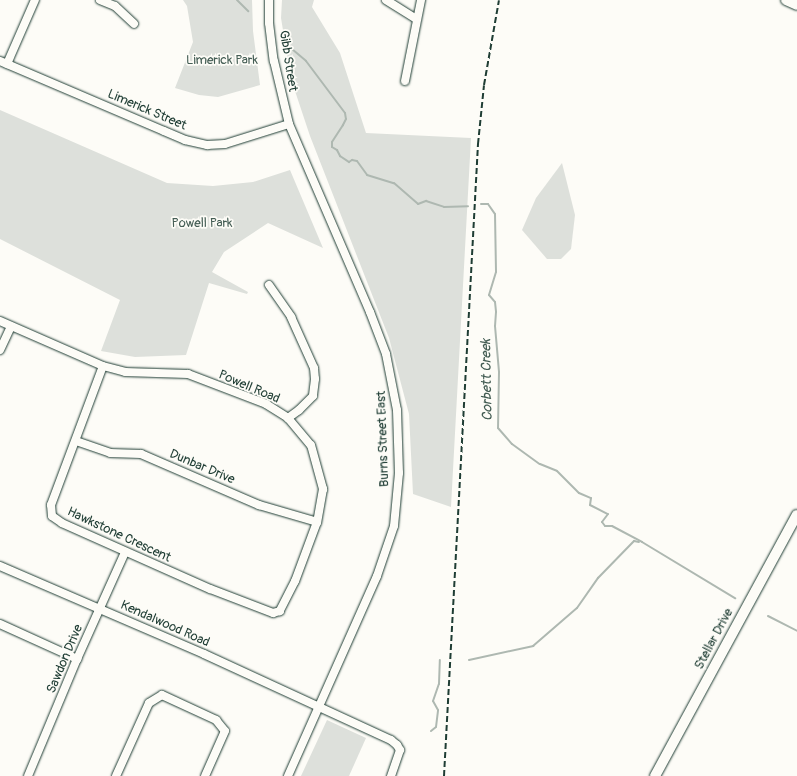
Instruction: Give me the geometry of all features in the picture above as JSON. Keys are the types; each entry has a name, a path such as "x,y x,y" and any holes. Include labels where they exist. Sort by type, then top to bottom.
{"main road":[{"path":"786,0 797,5"},
{"name":"Stellar Drive","path":"655,776 797,515"}],"street":[{"path":"3,62 35,0"},
{"path":"100,0 115,6 134,24"},
{"name":"Gibb Street","path":"269,0 269,23 274,62 289,124"},
{"path":"386,0 417,19"},
{"path":"405,81 420,0"},
{"name":"Limerick Street","path":"3,62 185,140 207,145 225,144 289,124"},
{"name":"Burns Street East","path":"288,776 377,576 394,526 399,473 396,410 388,361 377,328 289,124"},
{"path":"269,284 291,317 314,368 315,379 313,396 299,410 288,418"},
{"name":"Powell Road","path":"0,321 103,366 125,372 188,374 266,404 288,418 311,445 323,489 317,522 295,581 280,611"},
{"path":"0,350 11,326"},
{"name":"Hawkstone Crescent","path":"103,366 51,505 52,516 62,523 210,590 273,613 280,611"},
{"name":"Dunbar Drive","path":"76,441 110,453 141,454 259,505 317,522"},
{"name":"Sawdon Drive","path":"28,776 77,659 126,552"},
{"name":"Kendalwood Road","path":"0,566 100,608 320,706 395,742 399,748 400,754 391,776"},
{"path":"0,624 77,659"},
{"path":"116,776 149,702 162,695 216,720 225,731 205,776"}],"green space":[{"name":"Limerick Park","path":"183,0 252,0 253,31 260,85 218,97 199,95 175,88 193,42 187,6"},
{"path":"282,0 314,0 312,7 340,53 366,133 471,138 451,507 413,494 409,414 389,338 310,136 291,79 281,18"},
{"name":"Powell Park","path":"0,110 167,183 213,186 253,182 290,170 323,248 268,223 224,252 212,272 248,292 247,294 209,283 186,355 135,357 101,351 120,300 0,239"},
{"path":"562,163 575,215 571,249 561,259 547,259 522,230 536,198"},
{"path":"327,720 366,738 349,776 301,776"}],"waterway":[{"name":"Corbett Creek","path":"237,0 248,11"},
{"name":"Corbett Creek","path":"286,44 306,61 345,113 346,119 332,142 332,147 337,150 340,156 349,162 352,160 357,161 367,175 394,183 418,204 426,201 444,207 468,206"},
{"name":"Corbett Creek","path":"481,204 488,204 495,214 496,272 489,295 495,302 496,312 495,326 499,372 498,428 512,444 540,464 557,471 579,493 591,498 590,505 608,514 602,522 605,526 612,526 642,542 735,598"},
{"path":"469,660 533,646 577,608 598,578 634,541 639,542"},
{"name":"Corbett Creek","path":"768,616 797,631"},
{"path":"431,731 436,727 438,710 433,701 439,684 440,660"}],"railway":[{"path":"444,776 478,144 484,85 499,0"}]}
